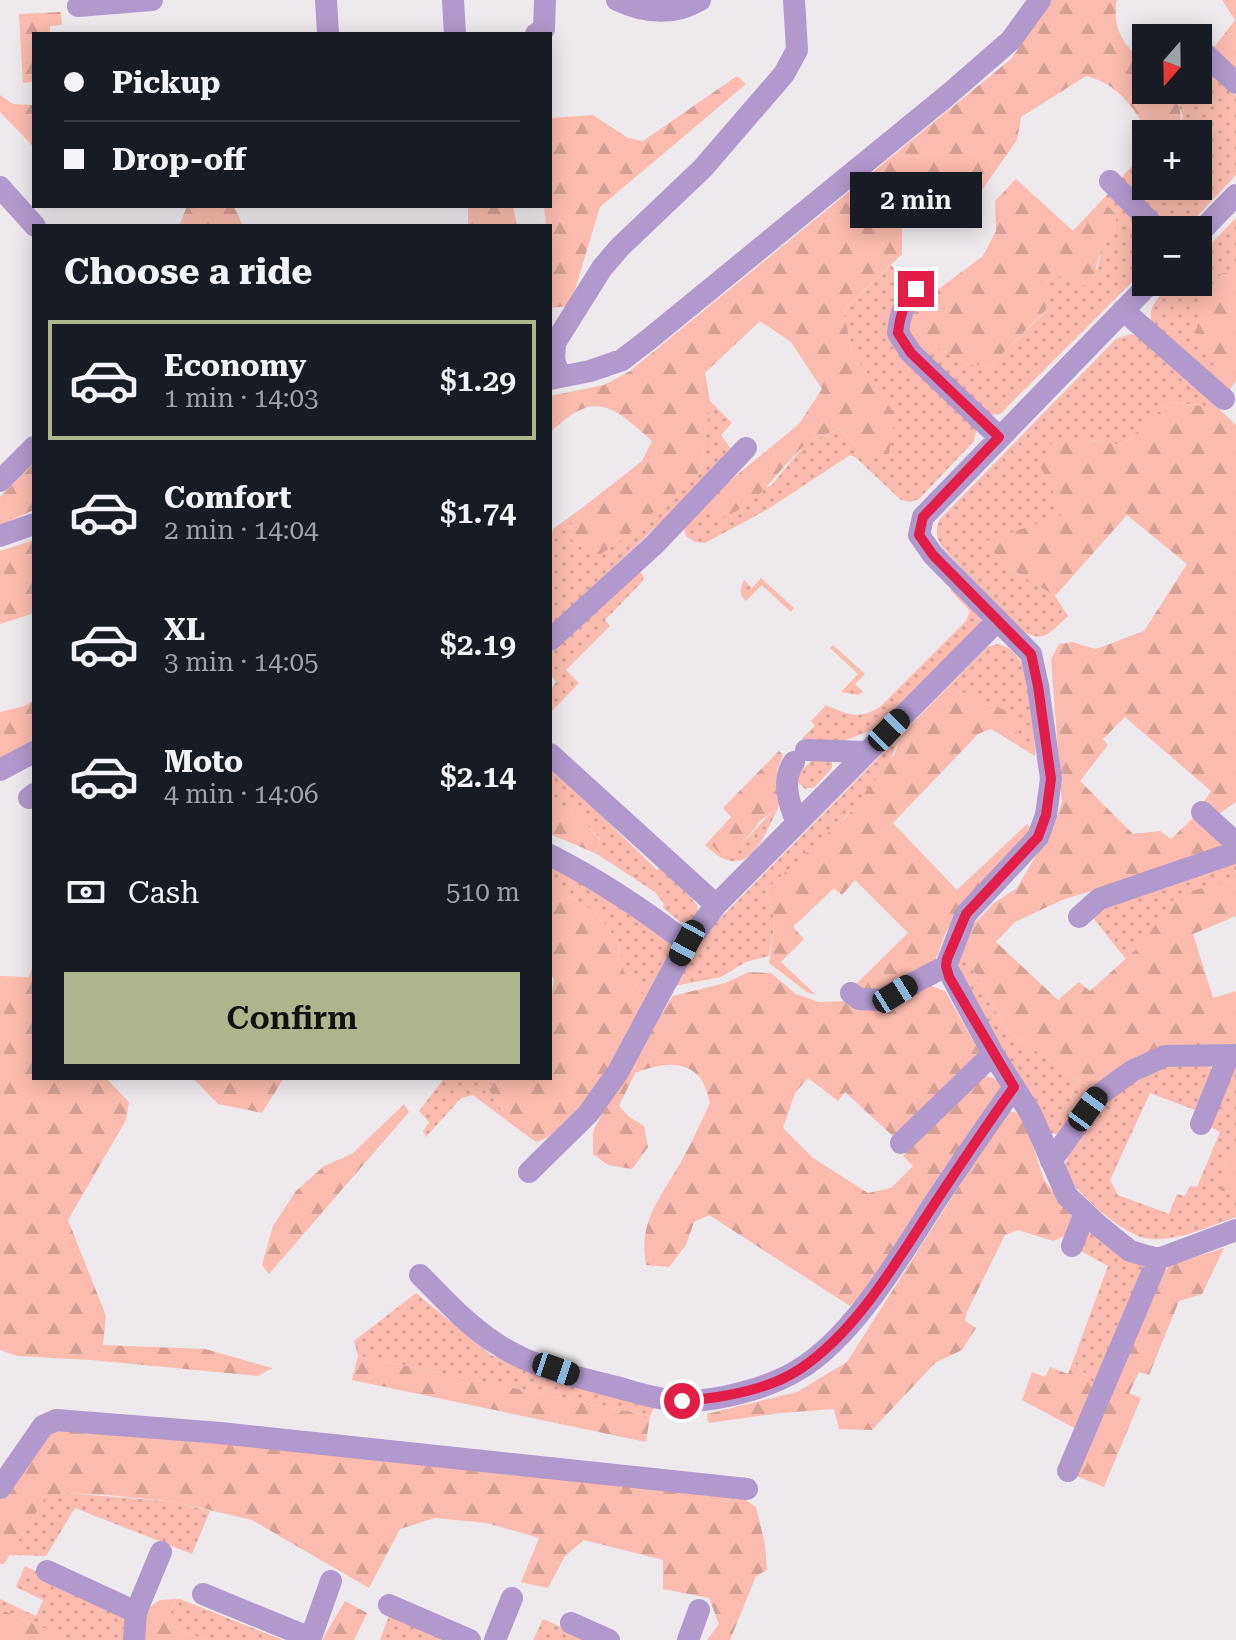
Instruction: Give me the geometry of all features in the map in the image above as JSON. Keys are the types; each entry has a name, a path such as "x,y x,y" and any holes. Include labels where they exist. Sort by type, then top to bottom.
{"street":[{"path":"78,6 152,0"},
{"path":"326,0 328,32"},
{"path":"453,0 455,32"},
{"path":"539,32 544,29 545,0"},
{"path":"617,0 635,8 662,12 687,8 700,0"},
{"path":"794,0 797,50 784,74 703,168 602,268 555,343 556,378 622,360 648,340 1011,40 1040,0"},
{"path":"1212,60 1236,83"},
{"path":"1110,181 1144,216"},
{"path":"0,187 33,224"},
{"path":"1212,220 1236,195"},
{"path":"916,289 900,315 898,333 911,353 999,437"},
{"path":"851,993 870,1002 881,1000 946,966 966,914 1038,837 1046,815 1051,779 1031,654 933,555 919,535 923,517 1137,296"},
{"path":"1123,310 1224,399"},
{"path":"552,638 655,544 746,448"},
{"path":"0,481 32,449"},
{"path":"0,536 32,525"},
{"path":"529,1172 588,1114 618,1072 687,943 716,905 998,620"},
{"path":"797,823 790,806 787,781 800,756 867,752"},
{"path":"0,770 32,753"},
{"path":"552,756 716,905"},
{"path":"1202,812 1236,843"},
{"path":"1079,917 1099,899 1236,852"},
{"path":"552,856 639,906 687,943"},
{"path":"946,966 993,1054 1031,1114 1067,1196 1085,1213 1130,1251 1158,1259 1236,1230"},
{"path":"901,1143 993,1054"},
{"path":"1051,1161 1099,1095 1132,1071 1165,1056 1232,1056 1201,1124"},
{"path":"420,1275 478,1331 499,1346 583,1378 682,1401 759,1387 799,1370 834,1341 881,1286 969,1150 1014,1087"},
{"path":"1072,1246 1085,1213"},
{"path":"1068,1471 1158,1259"},
{"path":"0,1488 43,1426 56,1420 220,1433 747,1489"},
{"path":"134,1640 136,1612 161,1552"},
{"path":"47,1571 136,1612"},
{"path":"203,1594 310,1639 331,1581"},
{"path":"495,1640 512,1598"},
{"path":"389,1605 470,1640"},
{"path":"688,1640 699,1610"},
{"path":"571,1623 609,1640"}],"green space":[{"path":"1051,0 1117,0 1118,29 1132,52 1132,104 1178,104 1181,120 1140,120 1115,90 1086,76 1021,117 1017,140 982,190 939,178 902,211 902,254 844,310 851,349 895,415 888,459 864,454 839,429 808,442 763,490 740,509 710,521 709,507 715,493 799,424 822,389 791,342 760,321 705,373 710,401 700,472 618,543 594,558 565,534 582,508 642,461 652,441 625,418 602,407 579,411 552,431 552,396 604,385 630,371 1011,59"},
{"path":"1222,0 1236,0 1236,75 1212,50 1235,20"},
{"path":"61,12 62,25 50,26 50,32 32,32 32,82 23,83 19,14"},
{"path":"1212,73 1236,96 1236,175 1197,216 1155,216 1138,200 1212,200 1212,120 1182,120 1178,104 1212,104"},
{"path":"737,76 746,84 600,207 570,306 552,308 552,224 546,224 544,208 552,208 552,118 593,115 628,138 643,141"},
{"path":"0,95 13,104 32,105 32,145 0,112"},
{"path":"1132,166 1132,194 1118,181"},
{"path":"1016,179 1073,231 1102,200 1116,214 1114,232 1101,248 1092,285 1076,285 1058,275 1046,282 1046,310 990,366 967,364 935,346 927,357 910,341 905,324 918,293 928,297 983,256 996,231 995,201"},
{"path":"1110,192 1133,216 1132,282 1000,414 988,415 927,357 935,346 967,364 990,366 1046,311 1048,296 1045,283 1058,275 1076,285 1098,268 1101,248 1114,232 1116,214 1102,200"},
{"path":"186,208 235,208 242,224 180,224"},
{"path":"468,208 513,208 517,224 468,224"},
{"path":"1236,218 1236,273 1222,273 1216,365 1228,392 1153,329 1151,321 1152,308 1160,296 1212,296 1212,243"},
{"path":"891,265 910,287 893,314 973,420 976,431 974,441 919,499 910,502 901,500 850,455 768,509 705,543 695,542 686,536 684,527 715,493 771,486 807,442 839,429 864,454 894,415 851,349 844,310"},
{"path":"1222,273 1236,273 1236,381 1228,392 1196,330 1206,296 1212,296 1212,285"},
{"path":"1130,334 1162,354 1218,408 1172,402 1122,445 1091,440 1065,514 1008,567 1055,596 1068,616 1046,635 1028,634 944,549 937,535 939,520 1116,339"},
{"path":"710,401 732,423 721,435 734,453 552,625 553,529 582,508 565,534 665,501 700,472"},
{"path":"1172,402 1218,408 1236,425 1236,802 1216,816 1203,803 1211,791 1125,717 1103,739 1108,745 1080,781 1133,834 1160,831 1171,839 1193,818 1219,837 1224,846 1209,854 1062,900 1015,922 996,942 1058,1000 1079,982 1090,991 1141,945 1177,895 1236,879 1236,916 1193,934 1213,998 1236,991 1236,1044 1158,1048 1092,1090 1007,1031 963,951 970,928 994,903 1016,889 1054,826 1062,802 1051,659 1059,644 1072,642 1096,649 1144,631 1187,564 1127,515 1055,596 1008,567 984,542 1065,514 1040,466 1052,442 1091,440 1122,445"},
{"path":"32,465 32,511 0,525 0,497"},
{"path":"32,541 32,614 0,624 0,551"},
{"path":"639,569 644,578 642,582 605,620 610,626 566,670 579,683 552,711 552,687 556,682 552,677 552,647"},
{"path":"761,578 794,608 791,612 762,585 746,601 741,591 744,580 752,588"},
{"path":"951,584 981,620 980,626 875,729 846,740 809,742 802,738 815,726 811,721 826,705 854,714 867,713 881,706 966,621 970,611 951,591"},
{"path":"998,644 1011,650 1027,675 1033,709 1035,756 1014,743 1019,717 947,688 987,647"},
{"path":"833,645 865,674 855,684 863,692 858,695 841,692 858,674 830,648"},
{"path":"947,688 968,694 978,703 998,707 1020,717 1014,743 991,729 978,734 893,823 957,890 1027,824 1031,829 959,911 945,934 935,961 904,980 869,993 856,984 908,933 855,880 842,895 834,888 793,927 804,939 781,962 816,995 807,992 769,963 775,922 767,889 849,814 895,753 901,735"},
{"path":"32,701 32,741 0,759 0,712"},
{"path":"901,735 891,757 862,799 767,889 775,922 769,956 746,962 721,977 674,986 702,937"},
{"path":"779,751 783,755 777,770 778,808 760,821 739,848 731,854 721,854 708,842 731,817 723,808"},
{"path":"819,754 832,758 832,768 815,787 805,789 798,782 799,773"},
{"path":"552,767 657,870 664,865 697,905 698,912 690,923 680,922 663,908 664,904 655,892 597,854 600,839 571,809 552,805"},
{"path":"552,805 571,808 600,840 597,854 552,835"},
{"path":"778,808 758,846 742,860 731,861 705,845 708,842 731,854"},
{"path":"1236,863 1236,879 1177,896 1141,945 1126,959 1089,913"},
{"path":"552,866 621,902 676,948 650,1000 624,972 618,941 596,913 552,885"},
{"path":"552,885 596,913 618,941 624,972 650,1000 616,1060 587,1102 554,1134 536,1142 510,1123 489,1090 493,1080 552,1080"},
{"path":"963,951 1007,1031 1092,1090 1065,1128 1057,1134 1051,1133 960,977 958,965"},
{"path":"32,968 32,1080 108,1080 129,1102 126,1120 68,1220 106,1316 103,1345 205,1349 272,1368 258,1376 17,1356 0,1350 0,976 29,977"},
{"path":"749,972 771,973 796,994 819,1002 850,1001 923,983 945,991 979,1051 979,1059 896,1139 845,1092 838,1101 808,1078 795,1093 783,1128 813,1158 868,1193 891,1188 913,1166 903,1156 980,1079 985,1076 1002,1084 1002,1090 873,1284 850,1306 709,1215 694,1222 686,1245 669,1267 646,1265 644,1249 648,1222 710,1103 702,1081 694,1072 670,1065 635,1073 619,1106 644,1126 648,1147 632,1169 608,1165 593,1154 593,1132 608,1100 673,996 725,983"},
{"path":"1173,1063 1210,1066 1212,1071 1200,1112 1150,1093 1110,1180 1118,1195 1169,1214 1177,1194 1185,1196 1190,1186 1197,1187 1220,1132 1207,1125 1236,1065 1236,1149 1226,1158 1222,1191 1236,1192 1236,1217 1183,1235 1151,1239 1128,1231 1115,1222 1090,1202 1063,1171 1074,1139 1108,1100 1143,1077"},
{"path":"195,1080 283,1080 262,1113 218,1104"},
{"path":"443,1080 493,1080 489,1090 510,1123 473,1095 461,1098 426,1137 423,1131 429,1122 419,1111"},
{"path":"404,1104 409,1112 269,1274 262,1265 273,1226 296,1191 324,1166 352,1154"},
{"path":"1007,1111 1018,1113 1024,1119 1044,1180 1072,1216 1070,1234 1053,1241 1018,1230 1005,1235 967,1312 965,1321 976,1328 962,1350 935,1363 872,1430 839,1429 834,1409 708,1423 707,1414 797,1392 847,1362"},
{"path":"1236,1149 1236,1192 1221,1191 1226,1158"},
{"path":"1087,1232 1142,1263 1144,1269 1096,1386 1073,1361 1108,1266 1079,1250"},
{"path":"1224,1248 1202,1294 1179,1301 1149,1375 1139,1372 1129,1393 1141,1398 1104,1487 1076,1476 1159,1277 1170,1265"},
{"path":"416,1293 491,1355 565,1380 656,1404 650,1416 358,1356 354,1341"},
{"path":"358,1356 650,1416 646,1442 352,1380"},
{"path":"1073,1361 1096,1386 1076,1429 1022,1400 1032,1372 1045,1377 1050,1367 1068,1374"},
{"path":"57,1424 733,1492 756,1507 765,1544 767,1570 756,1576 730,1640 707,1640 719,1624 709,1598 663,1589 663,1560 584,1540 565,1556 548,1588 521,1582 539,1538 487,1523 435,1518 400,1529 369,1588 252,1520 175,1502 66,1493 46,1496 4,1564 0,1564 0,1496"},
{"path":"66,1493 175,1502 210,1511 192,1554 75,1508 46,1556 9,1555 46,1495"},
{"path":"25,1566 123,1614 128,1619 126,1640 70,1640 0,1609 0,1599 36,1616 43,1600 16,1587"},
{"path":"176,1599 283,1640 205,1640 166,1624"},
{"path":"176,1599 166,1624 205,1640 143,1640 147,1609 160,1600"},
{"path":"345,1601 367,1613 354,1640 322,1640"},
{"path":"0,1609 70,1640 0,1640"},
{"path":"389,1616 453,1640 380,1640"},
{"path":"543,1619 589,1640 533,1640"}],"route":[{"path":"682,1401 759,1387 799,1370 834,1341 881,1286 969,1150 1014,1087 949,977 946,966 966,914 1038,837 1046,815 1051,779 1031,654 933,555 919,535 923,517 999,437 911,353 898,333 900,315 916,289"}]}
